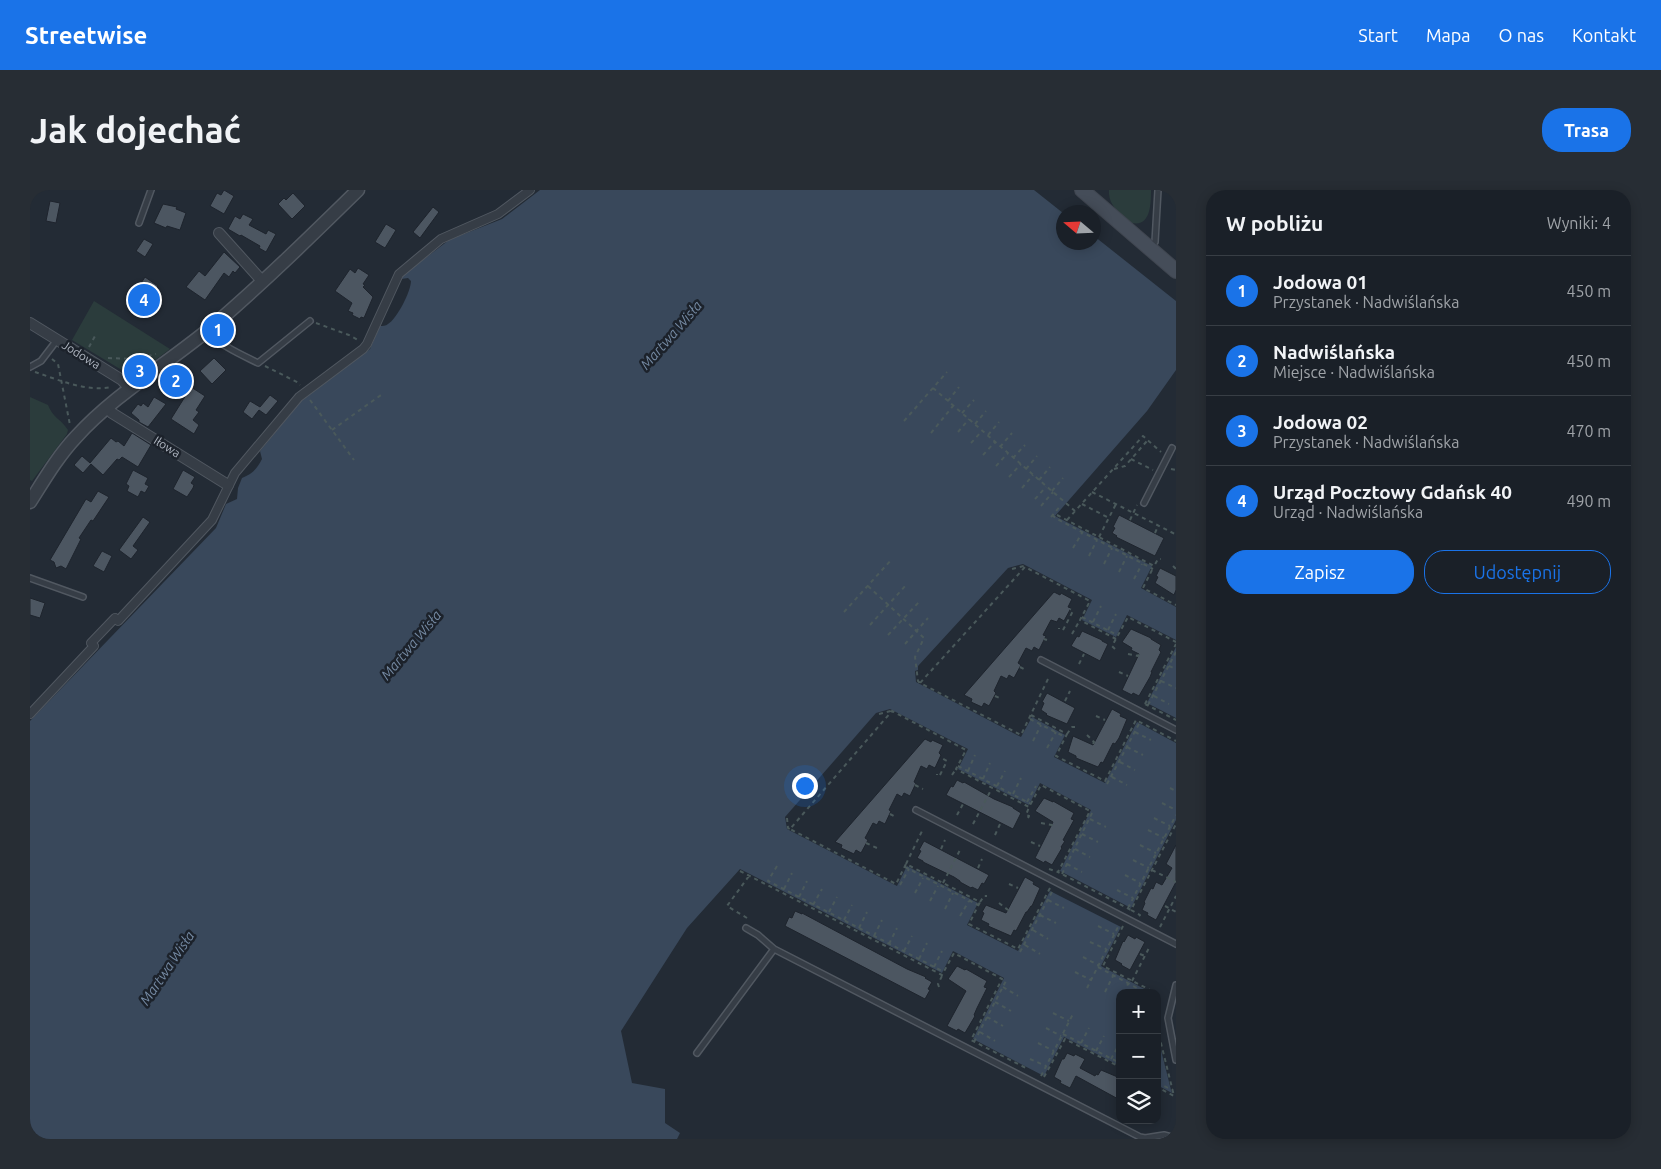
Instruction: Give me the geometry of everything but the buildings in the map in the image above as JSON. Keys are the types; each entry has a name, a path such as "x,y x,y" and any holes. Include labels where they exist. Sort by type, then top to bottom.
{"main road":[{"path":"1090,194 1176,271"}],"street":[{"path":"30,502 52,468 75,438 108,407 206,331 264,282 358,190"},
{"path":"30,714 94,646 91,643 115,618 118,621 212,520 235,473 299,397 366,346 398,274 441,239 498,214 530,190"},
{"path":"219,233 264,282"},
{"name":"Jodowa","path":"30,323 122,380 130,389"},
{"name":"Iłowa","path":"108,407 112,412 228,485"}],"lane":[{"path":"139,223 151,190"},
{"path":"1150,249 1156,242 1158,190"},
{"path":"206,331 224,346 258,363 310,321"},
{"path":"30,369 41,361 57,340"},
{"path":"1142,502 1172,448"},
{"path":"30,578 84,597"},
{"path":"1041,660 1176,730"},
{"path":"916,810 1176,944"},
{"path":"746,928 758,935 774,949 1140,1137 1164,1135 1176,1138"},
{"path":"698,1053 774,949"},
{"path":"1176,985 1168,1018 1176,1060"},
{"path":"1170,1033 1176,1031"}],"path":[{"path":"310,321 349,335 366,346"},
{"path":"86,351 95,336"},
{"path":"105,358 136,359 162,353"},
{"path":"258,363 299,383 354,460"},
{"path":"58,364 70,426"},
{"path":"30,369 61,381 83,386 102,389 116,386"},
{"path":"904,421 948,372"},
{"path":"933,388 1074,510"},
{"path":"948,401 959,388"},
{"path":"332,430 381,394"},
{"path":"962,413 974,400"},
{"path":"931,433 954,406"},
{"path":"975,424 986,411"},
{"path":"958,432 969,419"},
{"path":"988,435 999,422"},
{"path":"971,443 982,430"},
{"path":"1000,446 1012,434"},
{"path":"1067,520 1074,510 1082,504 1143,436 1164,454"},
{"path":"1114,469 1125,466 1148,440"},
{"path":"984,454 995,442"},
{"path":"1013,458 1025,445"},
{"path":"996,466 1008,453"},
{"path":"1026,469 1037,456"},
{"path":"1131,459 1155,471"},
{"path":"1009,477 1020,464"},
{"path":"1039,480 1050,467"},
{"path":"1022,488 1033,475"},
{"path":"1041,506 1063,478"},
{"path":"1035,499 1046,486"},
{"path":"1092,492 1175,534"},
{"path":"1130,520 1142,502"},
{"path":"1082,504 1109,518"},
{"path":"1099,537 1116,504"},
{"path":"1061,505 1052,516 1152,569"},
{"path":"1058,515 1154,566"},
{"path":"1154,533 1158,526"},
{"path":"1073,548 1082,532"},
{"path":"1088,556 1097,540"},
{"path":"1104,564 1112,548"},
{"path":"1119,572 1127,556"},
{"path":"844,612 892,559"},
{"path":"1161,559 1158,559 1143,588 1176,605"},
{"path":"1134,580 1143,564"},
{"path":"1012,569 1022,566 1090,600 1072,634"},
{"path":"1173,566 1176,569"},
{"path":"920,683 1024,567"},
{"path":"870,625 906,584"},
{"path":"868,586 924,638 915,657 918,681 920,683 1021,735 1048,680"},
{"path":"888,635 918,602"},
{"path":"1091,622 1100,606"},
{"path":"1063,630 1073,611 1070,609"},
{"path":"1109,631 1116,614"},
{"path":"1082,617 1117,635"},
{"path":"1115,649 1112,646 1128,617 1176,643 1147,704"},
{"path":"905,644 928,618"},
{"path":"1080,620 1116,639"},
{"path":"1147,704 1176,652"},
{"path":"1079,664 1084,654"},
{"path":"1128,654 1138,656 1139,654"},
{"path":"1169,666 1176,669"},
{"path":"1020,667 1026,670"},
{"path":"1119,672 1128,676"},
{"path":"1161,681 1176,688"},
{"path":"1065,701 1070,691"},
{"path":"995,696 1002,699"},
{"path":"1153,696 1169,704"},
{"path":"1147,704 1176,720"},
{"path":"879,714 890,710 966,750 952,775"},
{"path":"790,829 892,712"},
{"path":"1031,715 1067,734"},
{"path":"1096,716 1105,720"},
{"path":"1030,719 1065,737"},
{"path":"1075,728 1072,727 1067,734 1056,756 1105,782 1136,719 1140,723 1176,741"},
{"path":"1107,784 1140,723"},
{"path":"1033,740 1041,725"},
{"path":"1135,731 1151,740"},
{"path":"1047,748 1056,733"},
{"path":"1087,735 1094,742 1093,744"},
{"path":"1127,747 1143,755"},
{"path":"967,771 975,755"},
{"path":"938,774 947,761 940,757"},
{"path":"1119,762 1135,770"},
{"path":"982,779 990,763"},
{"path":"958,766 1029,803"},
{"path":"956,769 1029,807"},
{"path":"997,787 1005,771"},
{"path":"1111,777 1127,785"},
{"path":"1013,794 1020,778"},
{"path":"915,785 923,789"},
{"path":"1029,803 1041,785 1090,811 1058,872"},
{"path":"1028,818 1029,816 1026,815 1029,803 1036,786"},
{"path":"974,824 992,788"},
{"path":"1170,788 1176,791"},
{"path":"1162,803 1176,810"},
{"path":"957,815 963,804"},
{"path":"1062,873 1093,811"},
{"path":"890,814 894,816"},
{"path":"1128,907 1176,815"},
{"path":"787,818 788,828 896,884 907,868"},
{"path":"1154,818 1170,826"},
{"path":"1090,819 1106,827"},
{"path":"1041,822 1052,825 1054,823"},
{"path":"995,835 1000,824"},
{"path":"1131,910 1176,824"},
{"path":"900,885 907,868 906,864 923,829"},
{"path":"1148,830 1164,838"},
{"path":"1082,834 1098,842"},
{"path":"941,849 946,840"},
{"path":"1031,842 1040,846"},
{"path":"866,843 877,848"},
{"path":"1140,845 1156,853"},
{"path":"943,883 961,848"},
{"path":"1074,849 1090,857"},
{"path":"978,868 982,859"},
{"path":"1133,860 1149,868"},
{"path":"906,864 980,902"},
{"path":"1066,864 1082,872"},
{"path":"776,866 768,882 943,972"},
{"path":"907,868 978,905"},
{"path":"1050,869 1062,873 1138,914"},
{"path":"1152,870 1176,882"},
{"path":"740,871 942,975"},
{"path":"784,889 792,874"},
{"path":"1125,875 1141,883"},
{"path":"747,918 727,906 749,876"},
{"path":"914,893 923,877"},
{"path":"799,897 807,881"},
{"path":"1009,884 1018,888"},
{"path":"930,901 939,885"},
{"path":"987,896 984,896 978,905 969,924 1018,950 1049,888 1053,890 1020,952"},
{"path":"813,905 822,889"},
{"path":"1117,890 1133,899"},
{"path":"945,909 954,892"},
{"path":"1159,929 1176,896"},
{"path":"828,913 837,897"},
{"path":"1048,899 1064,908"},
{"path":"960,916 969,901"},
{"path":"999,903 1008,910 1006,913"},
{"path":"844,920 852,905"},
{"path":"1165,906 1176,912"},
{"path":"859,928 867,912"},
{"path":"1040,915 1056,923"},
{"path":"874,936 882,920"},
{"path":"1087,988 1119,925 1122,926 1103,966 1148,989"},
{"path":"1098,926 1115,934"},
{"path":"889,944 897,928"},
{"path":"1032,930 1048,938"},
{"path":"904,952 912,936"},
{"path":"1090,942 1107,950"},
{"path":"919,960 927,943"},
{"path":"1024,945 1040,954"},
{"path":"1132,981 1150,946"},
{"path":"935,968 942,951"},
{"path":"939,987 938,984 943,972 954,954 1002,979 971,1040 1033,1072"},
{"path":"1140,954 1145,956"},
{"path":"1083,957 1139,989"},
{"path":"1075,972 1091,980"},
{"path":"1105,992 1114,975"},
{"path":"975,1041 1006,979"},
{"path":"1126,989 1129,983"},
{"path":"1003,987 1018,996"},
{"path":"995,1002 1011,1011"},
{"path":"1053,1013 1070,1022"},
{"path":"1073,1014 1041,1076 1044,1078 1065,1039 1116,1066"},
{"path":"987,1017 1003,1026"},
{"path":"1046,1028 1116,1062"},
{"path":"1081,1044 1089,1028"},
{"path":"979,1033 995,1041"},
{"path":"1159,1034 1174,1096 1161,1089"},
{"path":"1096,1052 1104,1036"},
{"path":"1038,1043 1054,1051"},
{"path":"1111,1059 1116,1050"},
{"path":"1030,1058 1046,1067"},
{"path":"1161,1085 1172,1090"}],"shaded area":[{"path":"1109,190 1151,190 1149,213 1146,218 1138,223 1132,223 1113,205 1110,200"},
{"path":"94,301 170,349 135,375 130,375 72,340"},
{"path":"30,397 48,405 52,413 68,430 32,481 30,480"}],"water":[{"name":"Martwa Wisła","path":"540,190 1034,190 1056,207 1056,250 1101,250 1101,242 1176,301 1176,370 1147,411 1055,516 1152,566 1141,588 1176,607 1176,640 1127,615 1116,637 1082,620 1092,600 1023,564 1008,568 918,666 918,670 915,671 916,682 1021,737 1032,717 1065,735 1054,757 1105,783 1137,722 1176,743 1176,820 1131,908 1060,871 1091,810 1040,783 1029,805 958,769 968,749 890,709 876,713 785,817 787,829 897,886 907,866 978,903 967,925 1018,951 1050,891 1121,927 1101,966 1144,989 1116,989 1116,1064 1064,1037 1044,1076 1042,1075 973,1039 1004,978 953,951 942,973 740,869 687,928 621,1031 632,1083 665,1089 665,1123 680,1133 677,1139 30,1139 30,721 216,528 226,504 237,499 238,488 242,478 251,473 260,463 262,459 260,451 301,401 370,349 380,326 392,321 406,298 411,281 408,278 401,279 402,276 449,240 502,219"},
{"path":"1176,647 1176,718 1147,703"},
{"path":"1161,1050 1171,1090 1172,1093 1161,1087"}],"place":[{"name":"Urząd Pocztowy Gdańsk 40","path":"144,300"},
{"name":"Jodowa 01","path":"218,330"},
{"name":"Jodowa 02","path":"140,371"},
{"name":"Nadwiślańska","path":"176,381"}]}
